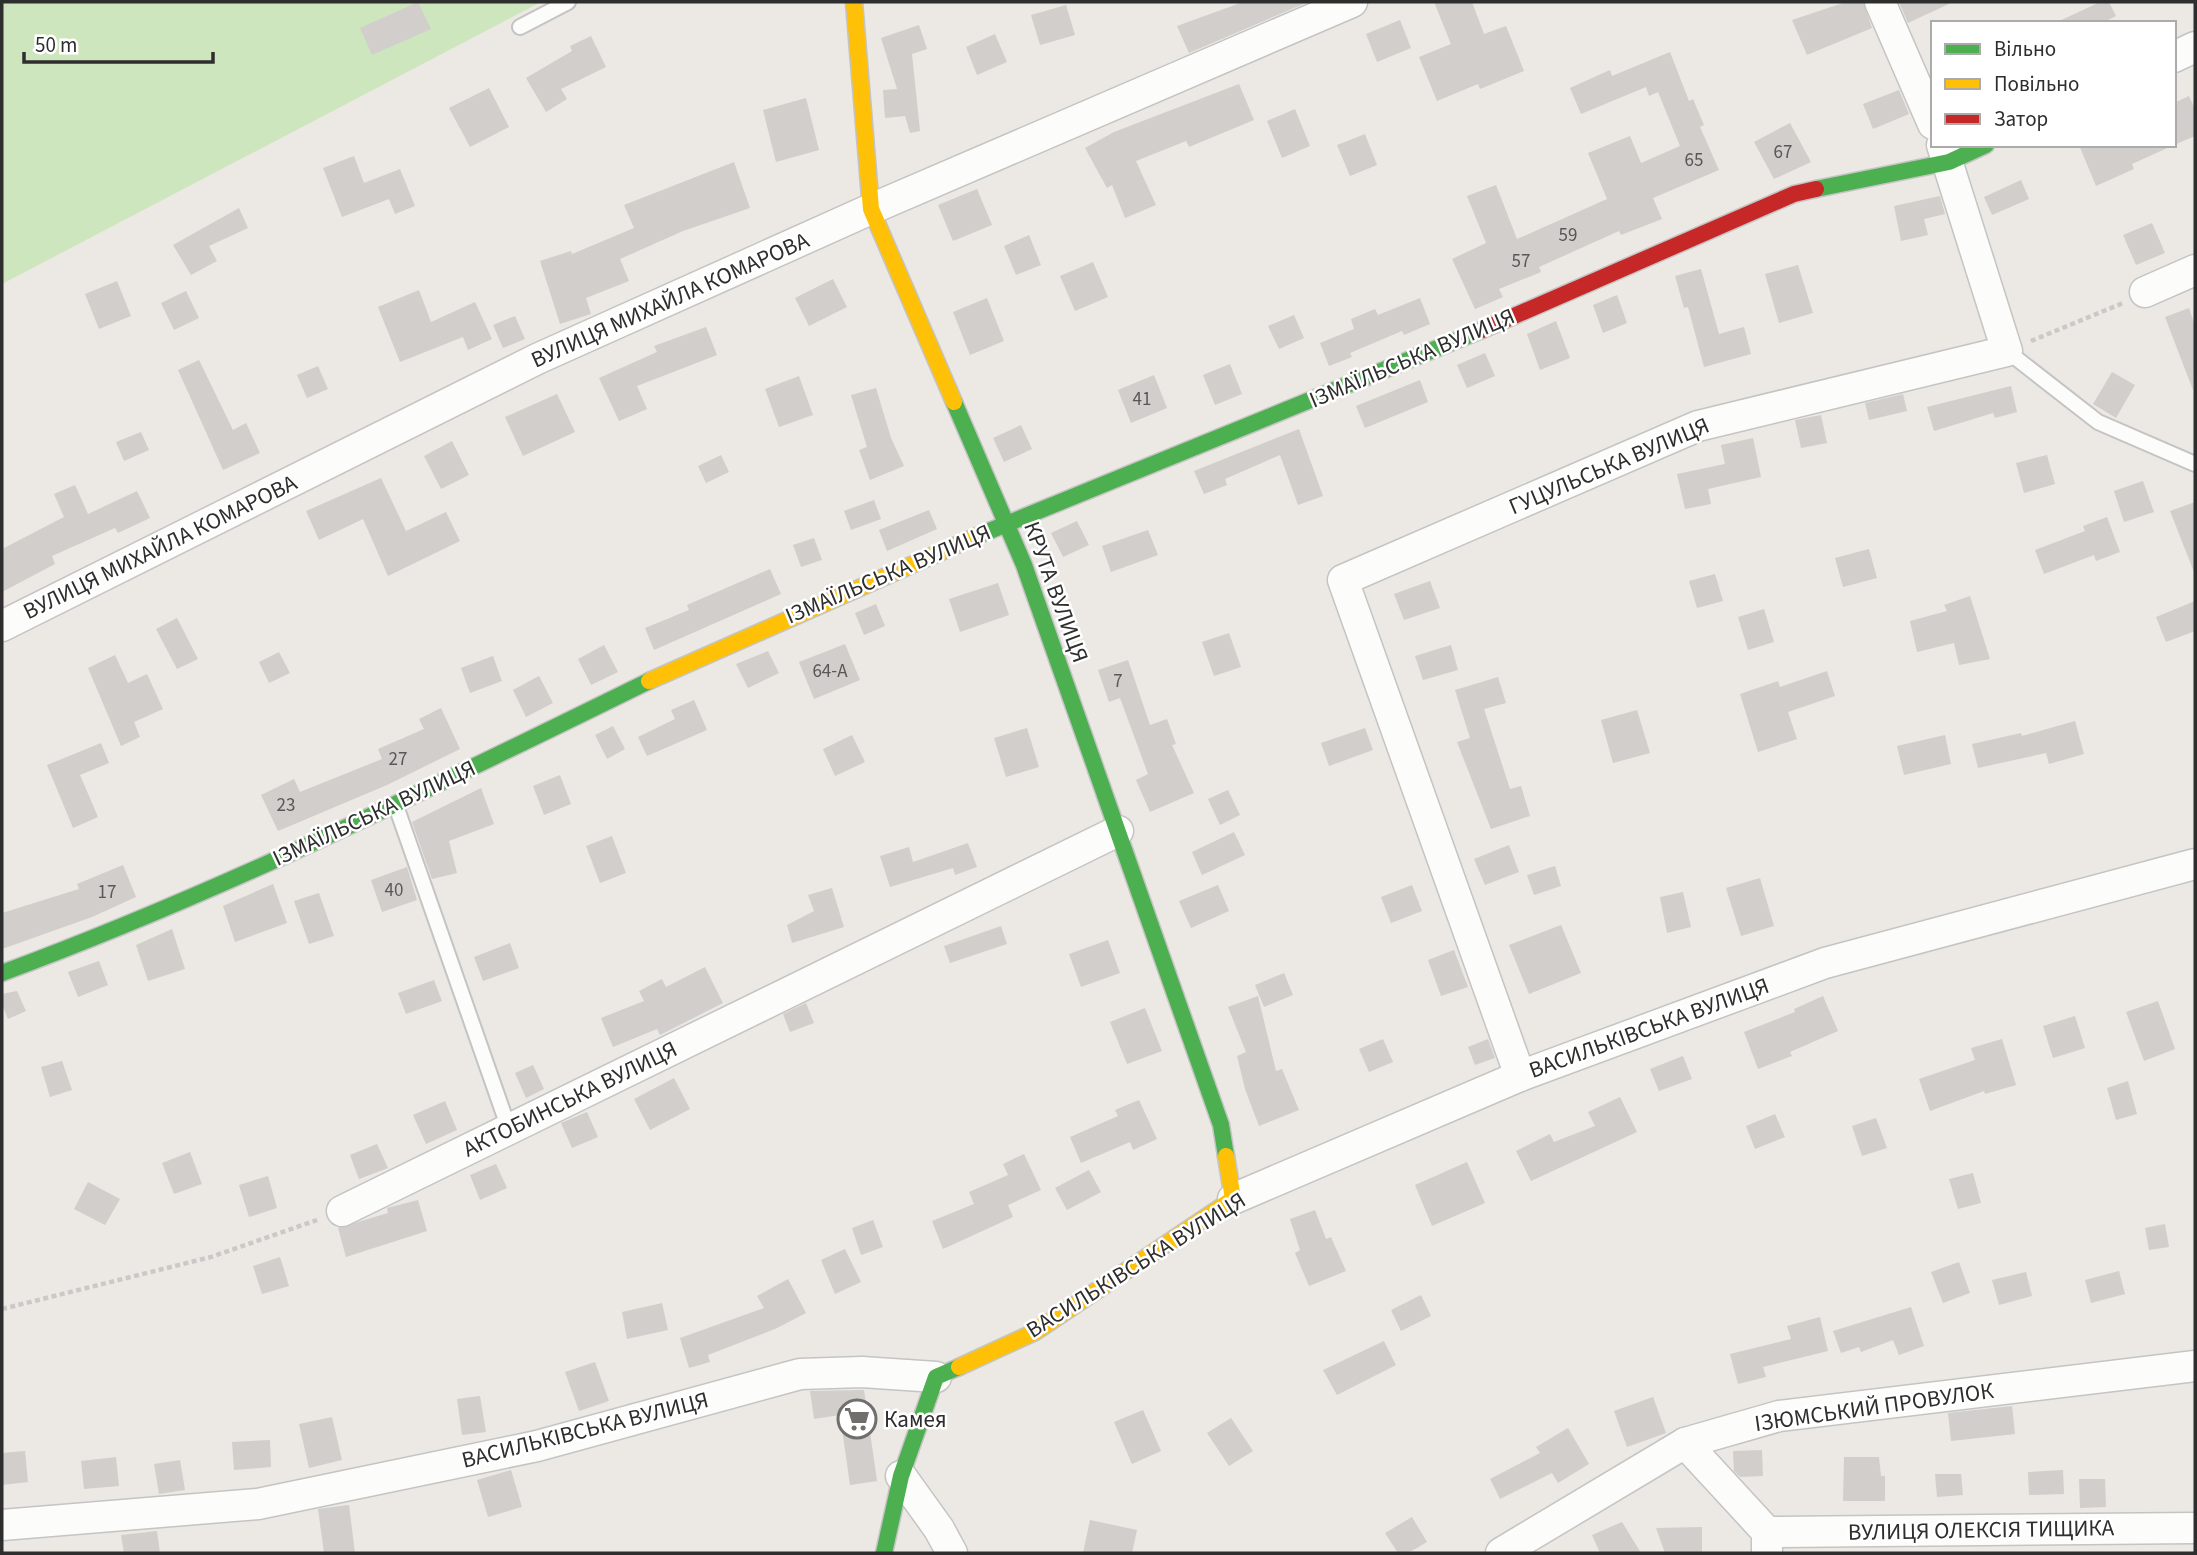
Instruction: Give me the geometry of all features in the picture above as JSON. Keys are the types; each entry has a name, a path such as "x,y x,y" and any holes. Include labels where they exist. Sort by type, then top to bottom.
{"street":[{"name":"КРУТА ВУЛИЦЯ","path":"854,2 871,209 1007,523 1221,1125 1233,1199"},
{"name":"ВУЛИЦЯ МИХАЙЛА КОМАРОВА","path":"2,626 537,359 871,209 1352,2"},
{"path":"1880,2 1931,119"},
{"path":"2176,56 2195,47"},
{"name":"ІЗМАЇЛЬСЬКА ВУЛИЦЯ","path":"2,973 100,937 396,805 695,658 1007,523 1422,356 1794,194 1977,147"},
{"path":"1946,154 2007,351"},
{"path":"2146,292 2195,270"},
{"name":"ГУЦУЛЬСЬКА ВУЛИЦЯ","path":"1520,1076 1343,580 1698,426 2007,351"},
{"name":"АКТОБИНСЬКА ВУЛИЦЯ","path":"342,1211 1118,831"},
{"name":"ВАСИЛЬКІВСЬКА ВУЛИЦЯ","path":"2,1525 258,1504 537,1446 800,1374 862,1372 936,1377 1035,1332 1233,1199 1520,1076 1825,962 2195,864"},
{"name":"ІЗЮМСЬКИЙ ПРОВУЛОК","path":"1502,1553 1685,1443 1779,1416 2195,1367"},
{"path":"884,1553 901,1476 936,1377"},
{"path":"1685,1443 1767,1543"},
{"path":"901,1476 939,1529 952,1553"},
{"name":"ВУЛИЦЯ ОЛЕКСІЯ ТИЩИКА","path":"1767,1543 2195,1528"}],"lane":[{"path":"520,27 568,2"},
{"path":"2007,351 2098,422 2195,464"},
{"path":"396,805 509,1129"}],"path":[{"path":"2007,351 2101,313"},
{"path":"2,1309 211,1257 342,1211"}],"green space":[{"path":"2,2 541,2 2,284"}],"building":[{"path":"418,2 431,29 372,55 360,28"},
{"path":"1243,2 1308,2 1189,53 1177,26"},
{"path":"1434,2 1472,2 1484,34 1506,26 1524,71 1480,89 1478,84 1437,101 1419,57 1451,44"},
{"path":"1846,2 1863,2 1872,28 1807,55 1792,20"},
{"path":"1899,2 1953,2 1908,23"},
{"path":"2100,2 2109,2 2116,16 2106,21 2059,21"},
{"path":"1066,5 1075,35 1040,45 1031,15"},
{"path":"1400,20 1411,48 1377,62 1366,34"},
{"path":"919,25 927,49 912,54 920,131 910,133 905,116 885,118 883,90 897,89 881,38"},
{"path":"995,34 1007,62 977,75 966,47"},
{"path":"591,36 606,67 561,89 567,99 546,112 526,78 572,51 570,46"},
{"path":"1670,52 1689,101 1693,99 1704,125 1700,127 1719,170 1653,198 1662,219 1621,235 1619,231 1539,267 1541,272 1499,289 1503,297 1475,309 1452,259 1486,243 1467,196 1496,185 1517,239 1607,199 1588,153 1630,136 1641,163 1680,146 1658,92 1649,96 1646,87 1581,114 1570,88 1610,70 1612,76"},
{"path":"1239,84 1254,120 1189,147 1186,141 1136,161 1156,205 1125,218 1112,185 1107,188 1085,148 1114,132"},
{"path":"489,88 509,127 470,147 449,108"},
{"path":"1899,90 1909,114 1873,129 1863,104"},
{"path":"2189,96 2195,109 2195,136 2176,144 2176,102"},
{"path":"806,98 819,150 776,162 763,110"},
{"path":"1295,109 1310,146 1282,158 1267,121"},
{"path":"1790,123 1811,162 1774,179 1754,142"},
{"path":"1365,134 1377,165 1350,176 1337,145"},
{"path":"2080,147 2170,147 2132,164 2134,169 2096,186"},
{"path":"354,156 364,183 400,169 415,206 395,214 389,199 342,217 323,168"},
{"path":"734,162 750,208 683,231 620,259 629,281 586,298 591,314 560,324 540,261 571,251 572,254 634,228 624,205"},
{"path":"2021,180 2029,199 1992,215 1984,197"},
{"path":"977,189 992,225 953,241 938,205"},
{"path":"1940,196 1945,214 1924,219 1928,235 1901,241 1894,206"},
{"path":"239,208 248,228 209,246 217,261 191,275 173,245"},
{"path":"2152,223 2165,253 2136,265 2123,235"},
{"path":"1029,235 1041,265 1016,275 1004,246"},
{"path":"1093,262 1108,297 1075,311 1060,276"},
{"path":"1798,265 1813,313 1779,323 1765,274"},
{"path":"1701,269 1719,334 1744,327 1751,354 1704,367 1688,307 1684,308 1675,276"},
{"path":"833,279 847,307 809,326 795,298"},
{"path":"117,281 131,316 99,329 85,294"},
{"path":"419,290 431,322 475,302 492,339 468,350 463,337 400,362 378,307"},
{"path":"186,291 199,318 174,330 161,303"},
{"path":"1617,295 1627,323 1603,333 1593,305"},
{"path":"987,298 1004,341 970,355 953,312"},
{"path":"1420,298 1430,324 1404,335 1402,331 1350,353 1352,357 1329,366 1320,343 1354,329 1351,319 1375,309 1378,315"},
{"path":"2189,308 2195,326 2193,390 2165,317"},
{"path":"1294,315 1304,338 1279,349 1268,326"},
{"path":"515,316 525,339 503,348 493,325"},
{"path":"1556,321 1570,358 1540,370 1527,334"},
{"path":"706,327 717,355 637,386 647,409 619,421 599,378 657,352 654,346"},
{"path":"1485,353 1495,376 1467,388 1457,365"},
{"path":"199,360 233,430 246,423 260,453 223,470 178,370"},
{"path":"1230,364 1242,394 1215,405 1203,375"},
{"path":"318,366 328,389 307,398 297,375"},
{"path":"2112,372 2135,385 2116,418 2093,404"},
{"path":"1154,375 1167,408 1131,423 1118,390"},
{"path":"799,376 813,415 779,427 765,389"},
{"path":"1420,380 1428,402 1365,428 1356,406"},
{"path":"2011,386 2017,412 1995,418 1993,413 1934,431 1927,407"},
{"path":"876,388 891,438 904,466 870,480 859,450 867,447 851,395"},
{"path":"557,394 575,432 523,456 505,417"},
{"path":"1903,394 1907,411 1869,420 1865,403"},
{"path":"1821,415 1827,443 1801,448 1795,420"},
{"path":"1021,425 1032,449 1004,462 993,438"},
{"path":"1299,429 1323,496 1298,505 1280,455 1225,479 1227,485 1204,494 1194,471"},
{"path":"141,432 149,450 124,461 116,442"},
{"path":"1753,438 1761,477 1708,489 1711,504 1685,509 1677,474 1725,464 1721,445"},
{"path":"452,441 469,475 441,489 424,456"},
{"path":"721,455 729,472 706,483 698,466"},
{"path":"2047,455 2055,484 2024,493 2016,463"},
{"path":"381,478 406,531 446,512 460,541 388,576 363,519 319,540 306,511"},
{"path":"2143,481 2154,512 2124,522 2114,491"},
{"path":"75,485 88,514 137,491 150,518 118,533 115,528 52,556 55,564 2,592 2,549 64,517 54,494"},
{"path":"874,500 881,519 851,530 844,511"},
{"path":"2195,502 2195,571 2194,572 2170,511"},
{"path":"929,510 937,529 887,551 879,530"},
{"path":"2107,517 2120,552 2096,561 2094,555 2044,574 2035,550 2085,531 2083,526"},
{"path":"1077,521 1089,545 1063,557 1051,533"},
{"path":"1148,530 1158,555 1111,572 1102,546"},
{"path":"814,538 822,560 801,567 793,545"},
{"path":"1869,549 1877,578 1843,587 1835,558"},
{"path":"770,569 781,594 654,650 645,628 689,610 687,605"},
{"path":"1715,574 1723,601 1697,608 1689,581"},
{"path":"1430,581 1440,608 1404,620 1394,594"},
{"path":"998,583 1009,615 960,632 949,599"},
{"path":"1970,596 1990,659 1959,665 1954,643 1917,652 1910,621 1947,611 1944,605"},
{"path":"2195,601 2195,631 2166,642 2156,617"},
{"path":"876,604 885,626 864,635 855,613"},
{"path":"1764,609 1774,642 1748,650 1738,617"},
{"path":"177,618 198,659 177,669 156,629"},
{"path":"1229,633 1241,667 1214,676 1202,642"},
{"path":"845,644 860,680 814,699 799,662"},
{"path":"604,645 618,672 591,685 578,659"},
{"path":"1451,645 1458,670 1423,680 1415,656"},
{"path":"768,651 779,673 748,688 736,664"},
{"path":"279,652 290,673 269,683 259,662"},
{"path":"115,655 128,683 147,674 163,709 134,722 140,737 121,746 88,668"},
{"path":"493,656 502,681 470,693 461,668"},
{"path":"1128,660 1150,725 1167,719 1176,744 1172,745 1194,793 1150,812 1136,780 1148,774 1120,698 1109,702 1098,670"},
{"path":"1827,671 1835,696 1788,712 1797,739 1758,752 1740,694 1778,681 1780,687"},
{"path":"539,676 553,703 526,717 513,690"},
{"path":"1498,677 1506,703 1484,709 1510,789 1521,786 1530,816 1491,829 1457,742 1470,738 1455,690"},
{"path":"694,700 707,730 647,756 638,737 675,719 671,710"},
{"path":"441,708 460,749 387,785 278,831 261,795 294,779 300,792 382,759 378,749 424,729 419,719"},
{"path":"1637,710 1650,753 1613,763 1601,720"},
{"path":"2075,721 2084,754 2049,764 2046,753 1978,768 1972,744 2021,733 2022,736"},
{"path":"613,726 625,749 607,759 595,735"},
{"path":"1027,728 1039,767 1006,777 994,738"},
{"path":"1365,728 1373,750 1329,766 1321,743"},
{"path":"852,735 865,762 835,776 823,749"},
{"path":"1945,735 1951,764 1904,775 1897,746"},
{"path":"101,743 109,763 80,775 98,817 73,828 47,765"},
{"path":"560,775 571,804 544,815 533,786"},
{"path":"481,788 494,824 449,841 457,873 432,879 412,822"},
{"path":"1228,790 1240,815 1220,825 1208,799"},
{"path":"1234,832 1245,855 1202,875 1192,852"},
{"path":"612,836 626,873 600,883 586,846"},
{"path":"968,843 977,867 955,875 953,868 890,887 880,856 909,847 913,862"},
{"path":"1509,845 1519,872 1485,885 1474,859"},
{"path":"123,865 136,897 92,917 2,949 2,913 79,889 77,884"},
{"path":"1555,866 1561,886 1534,895 1527,875"},
{"path":"407,867 417,900 382,912 371,880"},
{"path":"1760,878 1774,926 1741,936 1726,888"},
{"path":"273,884 287,923 235,942 223,906"},
{"path":"1218,885 1229,911 1191,928 1179,901"},
{"path":"1412,885 1422,911 1391,923 1381,897"},
{"path":"832,888 844,927 792,943 787,925 814,911 808,895"},
{"path":"1683,892 1691,927 1667,933 1660,897"},
{"path":"319,893 334,936 309,944 294,901"},
{"path":"1561,925 1581,973 1529,994 1509,945"},
{"path":"1001,926 1007,944 950,963 944,946"},
{"path":"172,929 185,969 148,981 136,945"},
{"path":"1108,940 1120,973 1081,987 1069,954"},
{"path":"510,943 519,968 483,981 474,957"},
{"path":"1454,950 1468,987 1441,996 1428,960"},
{"path":"99,961 108,985 78,997 68,972"},
{"path":"705,967 723,1003 660,1035 657,1029 613,1047 601,1018 644,1001 639,991 662,979 666,987"},
{"path":"1284,973 1293,995 1264,1007 1255,985"},
{"path":"434,980 442,1001 406,1014 398,993"},
{"path":"17,991 26,1011 8,1019 2,1004 2,994"},
{"path":"1258,996 1276,1071 1282,1069 1299,1110 1259,1126 1245,1089 1237,1056 1246,1052 1228,1007"},
{"path":"1823,996 1838,1031 1790,1052 1792,1056 1758,1069 1744,1032 1795,1012 1794,1009"},
{"path":"2158,1001 2175,1049 2144,1061 2126,1012"},
{"path":"806,1003 814,1023 790,1032 783,1014"},
{"path":"1145,1008 1162,1051 1127,1064 1110,1022"},
{"path":"2075,1016 2085,1048 2053,1058 2043,1026"},
{"path":"1383,1039 1393,1062 1369,1072 1359,1049"},
{"path":"1488,1039 1495,1058 1475,1065 1468,1047"},
{"path":"2002,1039 2016,1085 1985,1094 1984,1091 1930,1111 1919,1079 1975,1060 1971,1048"},
{"path":"1683,1056 1692,1079 1659,1091 1650,1069"},
{"path":"62,1061 72,1090 50,1097 41,1067"},
{"path":"533,1065 544,1089 526,1098 515,1073"},
{"path":"674,1078 690,1109 650,1130 634,1099"},
{"path":"2128,1081 2137,1114 2116,1120 2107,1088"},
{"path":"1620,1097 1637,1132 1531,1181 1516,1151 1550,1134 1554,1142 1595,1126 1588,1112"},
{"path":"1139,1100 1157,1139 1133,1150 1130,1142 1081,1163 1070,1137 1118,1116 1115,1110"},
{"path":"445,1101 457,1130 426,1144 413,1115"},
{"path":"587,1112 598,1137 572,1148 561,1123"},
{"path":"1775,1114 1785,1137 1755,1149 1746,1126"},
{"path":"1876,1118 1887,1148 1862,1156 1852,1126"},
{"path":"377,1144 388,1168 359,1179 350,1155"},
{"path":"190,1152 202,1184 174,1194 162,1163"},
{"path":"1024,1154 1041,1190 1008,1205 1013,1217 943,1249 932,1221 974,1204 969,1192 1008,1175 1003,1164"},
{"path":"1467,1162 1485,1203 1432,1226 1415,1185"},
{"path":"496,1164 507,1188 480,1200 470,1175"},
{"path":"1089,1170 1101,1192 1067,1210 1055,1188"},
{"path":"1973,1173 1981,1203 1958,1209 1949,1179"},
{"path":"268,1176 277,1208 249,1217 239,1185"},
{"path":"88,1182 120,1199 105,1225 74,1209"},
{"path":"418,1200 427,1231 346,1257 338,1228 388,1213 387,1208"},
{"path":"1315,1210 1326,1239 1331,1237 1346,1271 1309,1286 1295,1253 1300,1250 1290,1219"},
{"path":"873,1220 883,1247 861,1255 852,1228"},
{"path":"2165,1224 2169,1247 2149,1250 2145,1228"},
{"path":"845,1249 861,1282 835,1294 821,1260"},
{"path":"280,1257 289,1286 262,1294 253,1266"},
{"path":"1959,1262 1970,1293 1943,1303 1931,1272"},
{"path":"2119,1271 2125,1294 2091,1303 2085,1280"},
{"path":"2026,1272 2032,1296 1999,1305 1992,1280"},
{"path":"788,1279 806,1313 775,1329 708,1355 710,1362 689,1368 680,1338 764,1308 757,1296"},
{"path":"1421,1295 1431,1316 1401,1331 1391,1310"},
{"path":"662,1303 668,1330 627,1339 622,1312"},
{"path":"1911,1307 1924,1346 1899,1355 1893,1340 1861,1352 1859,1347 1841,1353 1833,1331"},
{"path":"1820,1317 1828,1351 1763,1367 1766,1377 1738,1384 1730,1354 1791,1339 1787,1326"},
{"path":"1384,1341 1396,1365 1337,1395 1323,1370"},
{"path":"595,1362 609,1401 579,1411 565,1372"},
{"path":"864,1390 877,1481 850,1485 840,1415 814,1419 810,1391"},
{"path":"480,1396 486,1432 462,1435 457,1399"},
{"path":"1653,1397 1666,1433 1627,1447 1614,1411"},
{"path":"2012,1406 2015,1434 1951,1441 1948,1413"},
{"path":"1143,1410 1161,1451 1132,1464 1114,1422"},
{"path":"332,1417 342,1460 309,1468 299,1424"},
{"path":"1231,1418 1253,1451 1229,1466 1207,1433"},
{"path":"1568,1428 1589,1464 1558,1483 1552,1473 1500,1499 1490,1479 1540,1453 1536,1447"},
{"path":"270,1440 271,1467 234,1470 232,1442"},
{"path":"1762,1450 1763,1476 1740,1477 1734,1471 1733,1451"},
{"path":"25,1451 28,1482 2,1485 2,1453"},
{"path":"116,1457 119,1486 84,1489 81,1461"},
{"path":"1844,1457 1879,1457 1881,1476 1885,1476 1885,1501 1843,1501"},
{"path":"180,1460 185,1490 159,1494 154,1464"},
{"path":"511,1470 522,1507 488,1517 477,1480"},
{"path":"2063,1470 2064,1494 2029,1495 2028,1472"},
{"path":"1935,1474 1961,1474 1963,1495 1937,1497"},
{"path":"2079,1479 2105,1479 2106,1507 2080,1508"},
{"path":"349,1505 355,1553 324,1553 318,1509"},
{"path":"1412,1517 1427,1542 1408,1553 1398,1553 1385,1533"},
{"path":"1090,1520 1137,1530 1132,1553 1083,1553"},
{"path":"1622,1522 1641,1553 1600,1553 1592,1535"},
{"path":"1702,1527 1702,1553 1665,1553 1656,1528"},
{"path":"157,1531 160,1553 124,1553 121,1535"}],"traffic: fast":[{"path":"1816,189 1949,162 1982,147"},
{"path":"977,536 1482,330"},
{"path":"954,402 1024,565 1221,1125 1226,1156"},
{"path":"2,973 248,872 649,681"},
{"path":"884,1553 901,1476 936,1377 959,1367"}],"traffic: slow":[{"path":"854,2 871,209 954,402"},
{"path":"649,681 977,536"},
{"path":"959,1367 1035,1332 1233,1199 1226,1156"}],"traffic: jam":[{"path":"1482,330 1794,194 1816,189"}],"place":[{"name":"Камея","path":"857,1419"}]}
